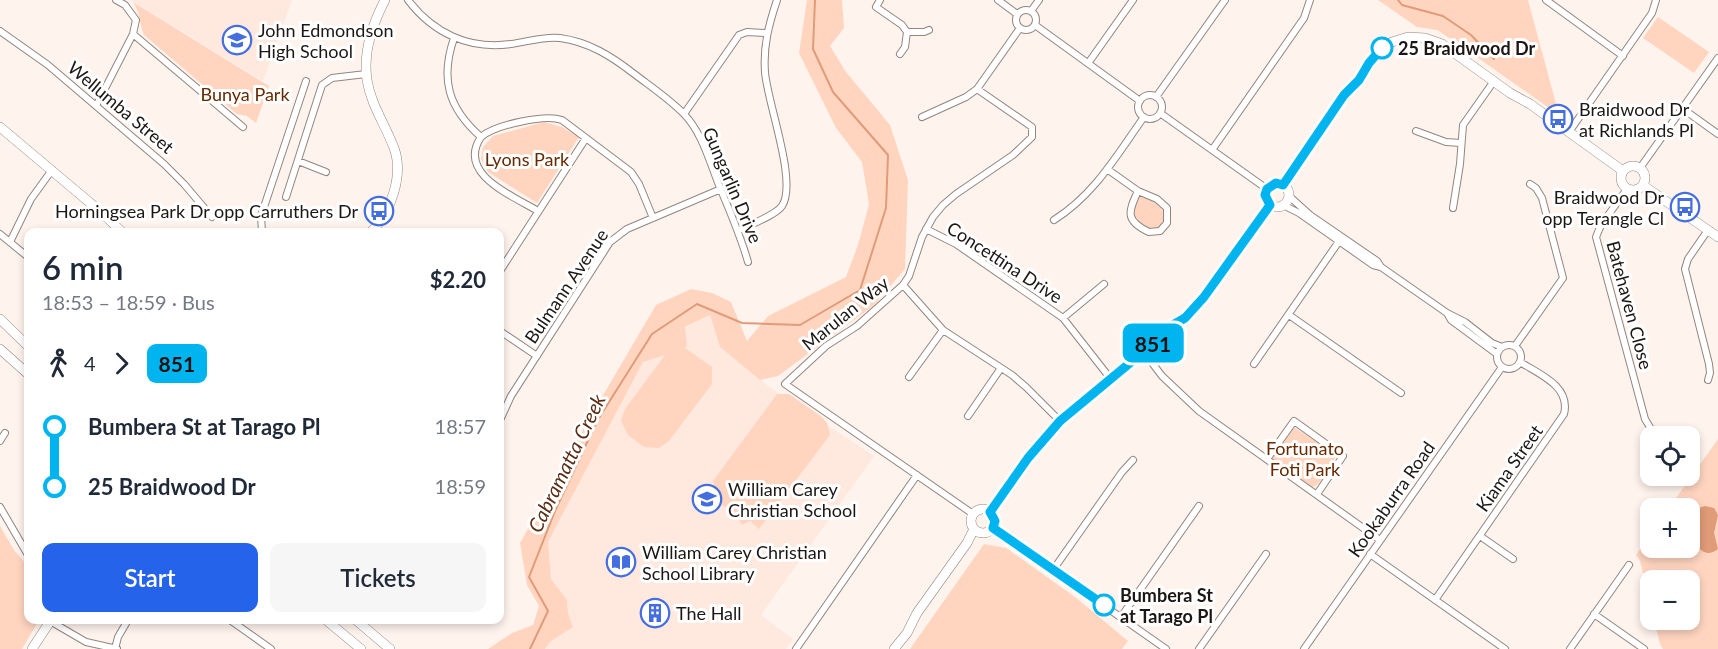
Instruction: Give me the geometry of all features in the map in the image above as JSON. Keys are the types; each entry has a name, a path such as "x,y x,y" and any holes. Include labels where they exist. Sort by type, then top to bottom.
{"street":[{"path":"96,106 133,34 136,20 125,5 116,0"},
{"path":"375,228 390,203 396,183 397,163 395,149 370,98 366,74 370,42 377,15 385,0"},
{"name":"Gungarlin Drive","path":"408,0 429,22 454,38 483,45 558,38 589,45 620,63 684,114 698,134 738,231 748,262"},
{"path":"738,231 779,210 785,200 787,175 765,73 766,33 777,0"},
{"path":"880,0 876,6 902,25 907,32 905,47 900,54"},
{"path":"998,0 1017,14"},
{"path":"1031,11 1039,0"},
{"path":"1089,62 1133,0"},
{"path":"1156,97 1225,0"},
{"path":"1212,150 1304,18 1310,0"},
{"path":"1546,0 1623,56"},
{"path":"1569,132 1652,13 1656,0"},
{"path":"1023,10 1031,11 1036,18 1035,25 1026,30 1020,28 1016,22 1017,14 1023,10"},
{"path":"1035,25 1140,100"},
{"path":"922,117 966,97 977,89 1020,28"},
{"path":"907,32 929,30"},
{"name":"Wellumba Street","path":"0,31 48,65 175,173 212,217"},
{"path":"684,114 740,35 747,32 766,33"},
{"path":"133,34 243,127"},
{"path":"1283,185 1347,91 1359,80 1378,51 1392,42 1414,37 1436,41 1510,93 1530,104 1623,171"},
{"path":"454,38 447,66 447,82 451,98 459,114 481,137"},
{"path":"1640,168 1718,58"},
{"path":"286,197 322,85 332,78 366,74"},
{"path":"262,228 261,216 306,81"},
{"path":"1453,208 1460,171 1462,129 1467,118 1494,81"},
{"name":"Marulan Way","path":"917,475 785,384 826,346 857,326 903,285 909,276 926,229 943,205 1013,155 1033,134 1032,127 977,89"},
{"path":"1147,96 1156,97 1162,105 1156,118 1144,117 1139,110 1140,100 1147,96"},
{"path":"1683,109 1718,134"},
{"path":"1160,113 1267,189"},
{"path":"538,211 494,184 479,171 475,155 481,137 491,130 549,117 569,124 631,172 639,184 653,218"},
{"path":"1054,220 1081,201 1144,117"},
{"path":"0,127 117,228"},
{"path":"1416,131 1446,142 1461,143"},
{"path":"504,265 586,138"},
{"path":"298,161 326,172"},
{"path":"1633,166 1640,168 1645,174 1644,186 1638,190 1627,189 1621,179 1623,171 1633,166"},
{"path":"1107,169 1138,191 1157,199 1167,208 1167,223 1160,231 1149,232 1132,221 1130,212 1138,191"},
{"path":"10,242 31,199 52,170"},
{"path":"1289,196 1283,205 1276,207 1270,205 1265,195 1267,189 1276,183 1283,185 1288,189 1289,196 1373,265 1381,267 1447,313 1465,322 1492,343 1502,347"},
{"path":"1515,346 1563,278 1542,198 1536,188 1530,184"},
{"path":"1644,186 1718,237"},
{"name":"Bulmann Avenue","path":"504,409 610,242 627,229 721,189"},
{"name":"Batehaven Close","path":"1627,189 1601,225 1596,237 1645,419 1649,426"},
{"path":"990,512 1028,458 1060,421 1165,331 1185,318 1204,297 1270,205"},
{"path":"1283,205 1341,239"},
{"name":"Concettina Drive","path":"926,229 956,244 1063,318 1110,378"},
{"path":"1708,230 1688,259 1685,268 1709,364 1708,380"},
{"path":"0,234 24,254"},
{"path":"1254,364 1341,239"},
{"path":"1063,318 1104,284"},
{"path":"903,285 943,330 1026,387 1060,421"},
{"path":"1447,313 1451,320 1497,354"},
{"path":"1289,315 1401,393"},
{"path":"0,319 24,342"},
{"path":"909,377 943,330"},
{"path":"504,334 537,356"},
{"path":"1515,346 1520,353 1520,362 1510,369 1502,367 1498,363 1497,354 1502,347 1515,346"},
{"path":"0,349 24,370"},
{"path":"1143,351 1162,376 1191,404 1380,540"},
{"name":"Kiama Street","path":"1435,600 1560,422 1565,411 1564,398 1559,389 1520,362"},
{"name":"Kookaburra Road","path":"1304,649 1502,367"},
{"path":"968,416 1001,368"},
{"path":"1267,459 1294,421 1343,456 1317,494"},
{"path":"0,441 5,433"},
{"path":"1053,570 1133,459"},
{"path":"796,649 917,475 973,514"},
{"path":"1120,617 1199,506"},
{"path":"0,507 24,549"},
{"path":"979,509 990,512 995,521 993,528 984,533 974,529 971,522 973,514 979,509"},
{"path":"993,528 1166,649"},
{"path":"894,649 967,543 974,529"},
{"path":"1480,536 1513,559"},
{"path":"1199,649 1266,554"},
{"path":"1370,554 1505,649"},
{"path":"1570,649 1629,565"},
{"path":"1594,614 1644,649"},
{"path":"32,649 48,624"},
{"path":"57,624 86,642 116,649 118,637 126,624"},
{"path":"236,624 271,649"},
{"path":"331,624 361,649"},
{"path":"361,624 390,649"}],"shaded area":[{"name":"John Edmondson High School","path":"131,0 292,0 263,81"},
{"name":"William Carey Christian School","path":"710,315 720,347 768,386 874,456 761,615 793,639 786,649 546,649 551,641 573,627 568,613 567,600 551,580 548,542 643,362 687,346 685,328"},
{"path":"1700,508 1714,508 1718,515 1714,533 1718,549 1710,553 1700,549"}],"green space":[{"path":"807,0 842,0 844,28 830,46 846,72 890,125 908,180 905,269 873,306 778,376 760,380 720,347 710,315 685,327 687,346 685,348 712,367 712,384 669,441 659,448 644,447 628,435 621,421 625,409 665,355 643,362 548,542 551,579 567,600 568,613 573,627 551,641 545,649 488,649 512,633 533,625 539,606 527,585 520,543 656,305 691,289 712,293 731,302 747,341 768,316 846,277 858,245 869,204 862,162 836,128 799,53"},
{"path":"1378,0 1528,0 1559,115 1437,30 1417,27"},
{"name":"Bunya Park","path":"133,2 269,86 256,123 247,116 237,114 144,35"},
{"path":"1658,17 1709,52 1694,73 1643,38"},
{"name":"Lyons Park","path":"544,122 562,127 579,137 537,203 488,172 481,159 483,147 493,136"},
{"path":"1141,194 1154,201 1163,211 1167,220 1161,228 1150,230 1134,220 1133,211 1138,195"},
{"path":"777,394 789,394 822,417 827,423 830,435 759,529 750,521 742,525 736,515 718,502 713,481"},
{"name":"Fortunato Foti Park","path":"1295,428 1330,450 1335,456 1328,473 1314,487 1308,486 1273,459 1290,429"},
{"path":"1718,439 1718,649 1663,649 1656,630 1700,630 1700,570 1642,570 1636,555 1640,549 1640,558 1700,558 1700,498 1676,498 1685,486 1700,486 1700,464"},
{"path":"0,526 14,550 24,561 24,624 37,624 22,649 0,649"},
{"path":"984,544 1006,548 1075,597 1128,641 1122,649 910,649"}],"waterway":[{"name":"Cabramatta Creek","path":"530,649 548,611 529,577 555,511 597,421 652,334 697,304 742,323 800,325 860,290 886,208 888,155 833,92 813,49 815,0"},
{"path":"1398,0 1402,5 1443,16 1471,35 1494,59"}],"bus line":[{"name":"851","path":"1104,605 993,528 995,521 990,512 1028,458 1060,421 1160,338 1171,326 1185,318 1204,297 1270,205 1265,195 1269,186 1276,183 1283,185 1344,95 1359,80 1369,63 1382,48"}],"place":[{"name":"John Edmondson High School","path":"237,40"},
{"name":"25 Braidwood Dr","path":"1382,48"},
{"name":"Braidwood Dr at Richlands Pl","path":"1558,119"},
{"name":"Braidwood Dr opp Terangle Cl","path":"1685,207"},
{"name":"Horningsea Park Dr opp Carruthers Dr","path":"379,211"},
{"name":"William Carey Christian School","path":"707,499"},
{"name":"William Carey Christian School Library","path":"621,562"},
{"name":"Bumbera St at Tarago Pl","path":"1104,605"},
{"name":"The Hall","path":"655,613"}]}
